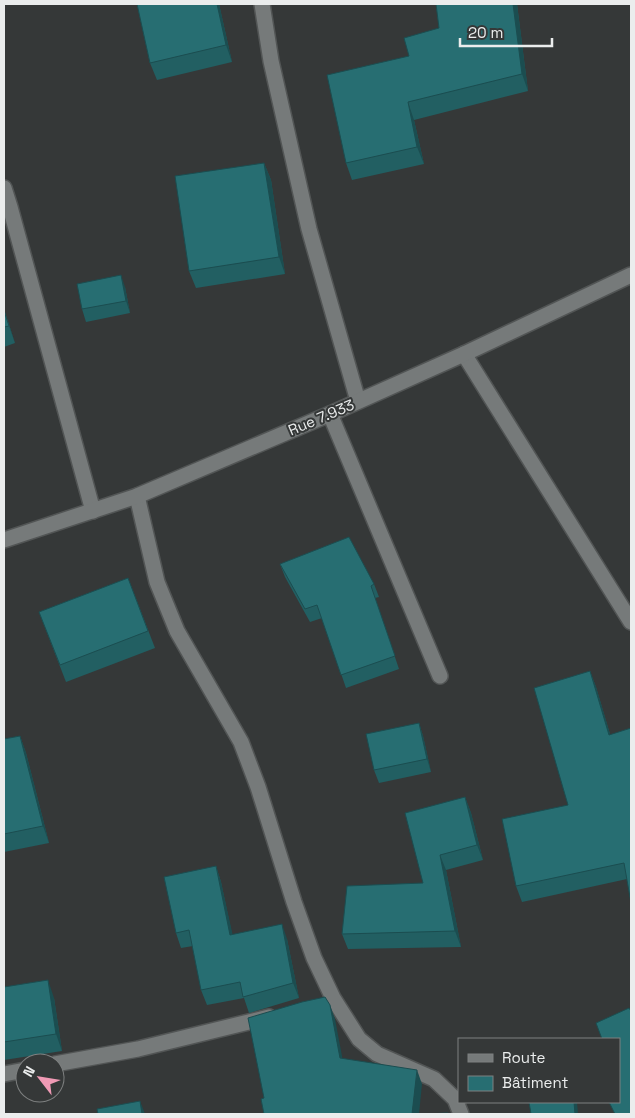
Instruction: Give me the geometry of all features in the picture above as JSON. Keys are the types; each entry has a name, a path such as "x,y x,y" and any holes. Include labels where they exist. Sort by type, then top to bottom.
{"street":[{"path":"262,4 271,61 309,228 358,401"},
{"path":"4,188 93,511"},
{"name":"Rue 7.933","path":"4,540 137,496 330,414 464,354 631,275"},
{"path":"464,354 631,622"},
{"path":"330,414 440,676"},
{"path":"137,496 157,582 177,631 241,742 258,787 294,902 314,958 333,998 358,1039 377,1054 434,1079 455,1099 461,1114"},
{"path":"315,1003 333,998"},
{"path":"65,1062 138,1049 281,1014"}],"building":[{"path":"137,4 217,4 226,45 150,63"},
{"path":"436,4 513,4 522,74 408,102 417,147 346,163 327,75 409,56 404,38 439,28"},
{"path":"264,163 279,257 189,271 175,176"},
{"path":"121,275 126,301 82,309 77,284"},
{"path":"4,311 9,326 4,327"},
{"path":"349,537 374,584 371,586 395,656 341,675 317,605 305,609 280,564"},
{"path":"128,578 148,631 60,665 39,612"},
{"path":"590,671 609,735 631,728 631,903 624,863 516,886 502,819 568,805 534,688"},
{"path":"419,723 427,759 374,770 366,734"},
{"path":"20,736 43,826 4,834 4,739"},
{"path":"465,797 477,845 440,855 455,931 342,934 347,886 423,883 405,813"},
{"path":"216,866 230,935 282,924 293,983 243,997 240,982 201,990 189,930 176,933 164,877"},
{"path":"48,980 56,1034 4,1042 4,987"},
{"path":"325,997 330,1005 340,1058 417,1070 412,1114 264,1114 261,1099 264,1098 248,1018"},
{"path":"629,1008 631,1011 631,1114 615,1114 610,1103 620,1103 620,1038 602,1038 596,1023"},
{"path":"140,1101 142,1114 98,1114 97,1109"},
{"path":"529,1103 574,1103 575,1114 531,1114"}]}
